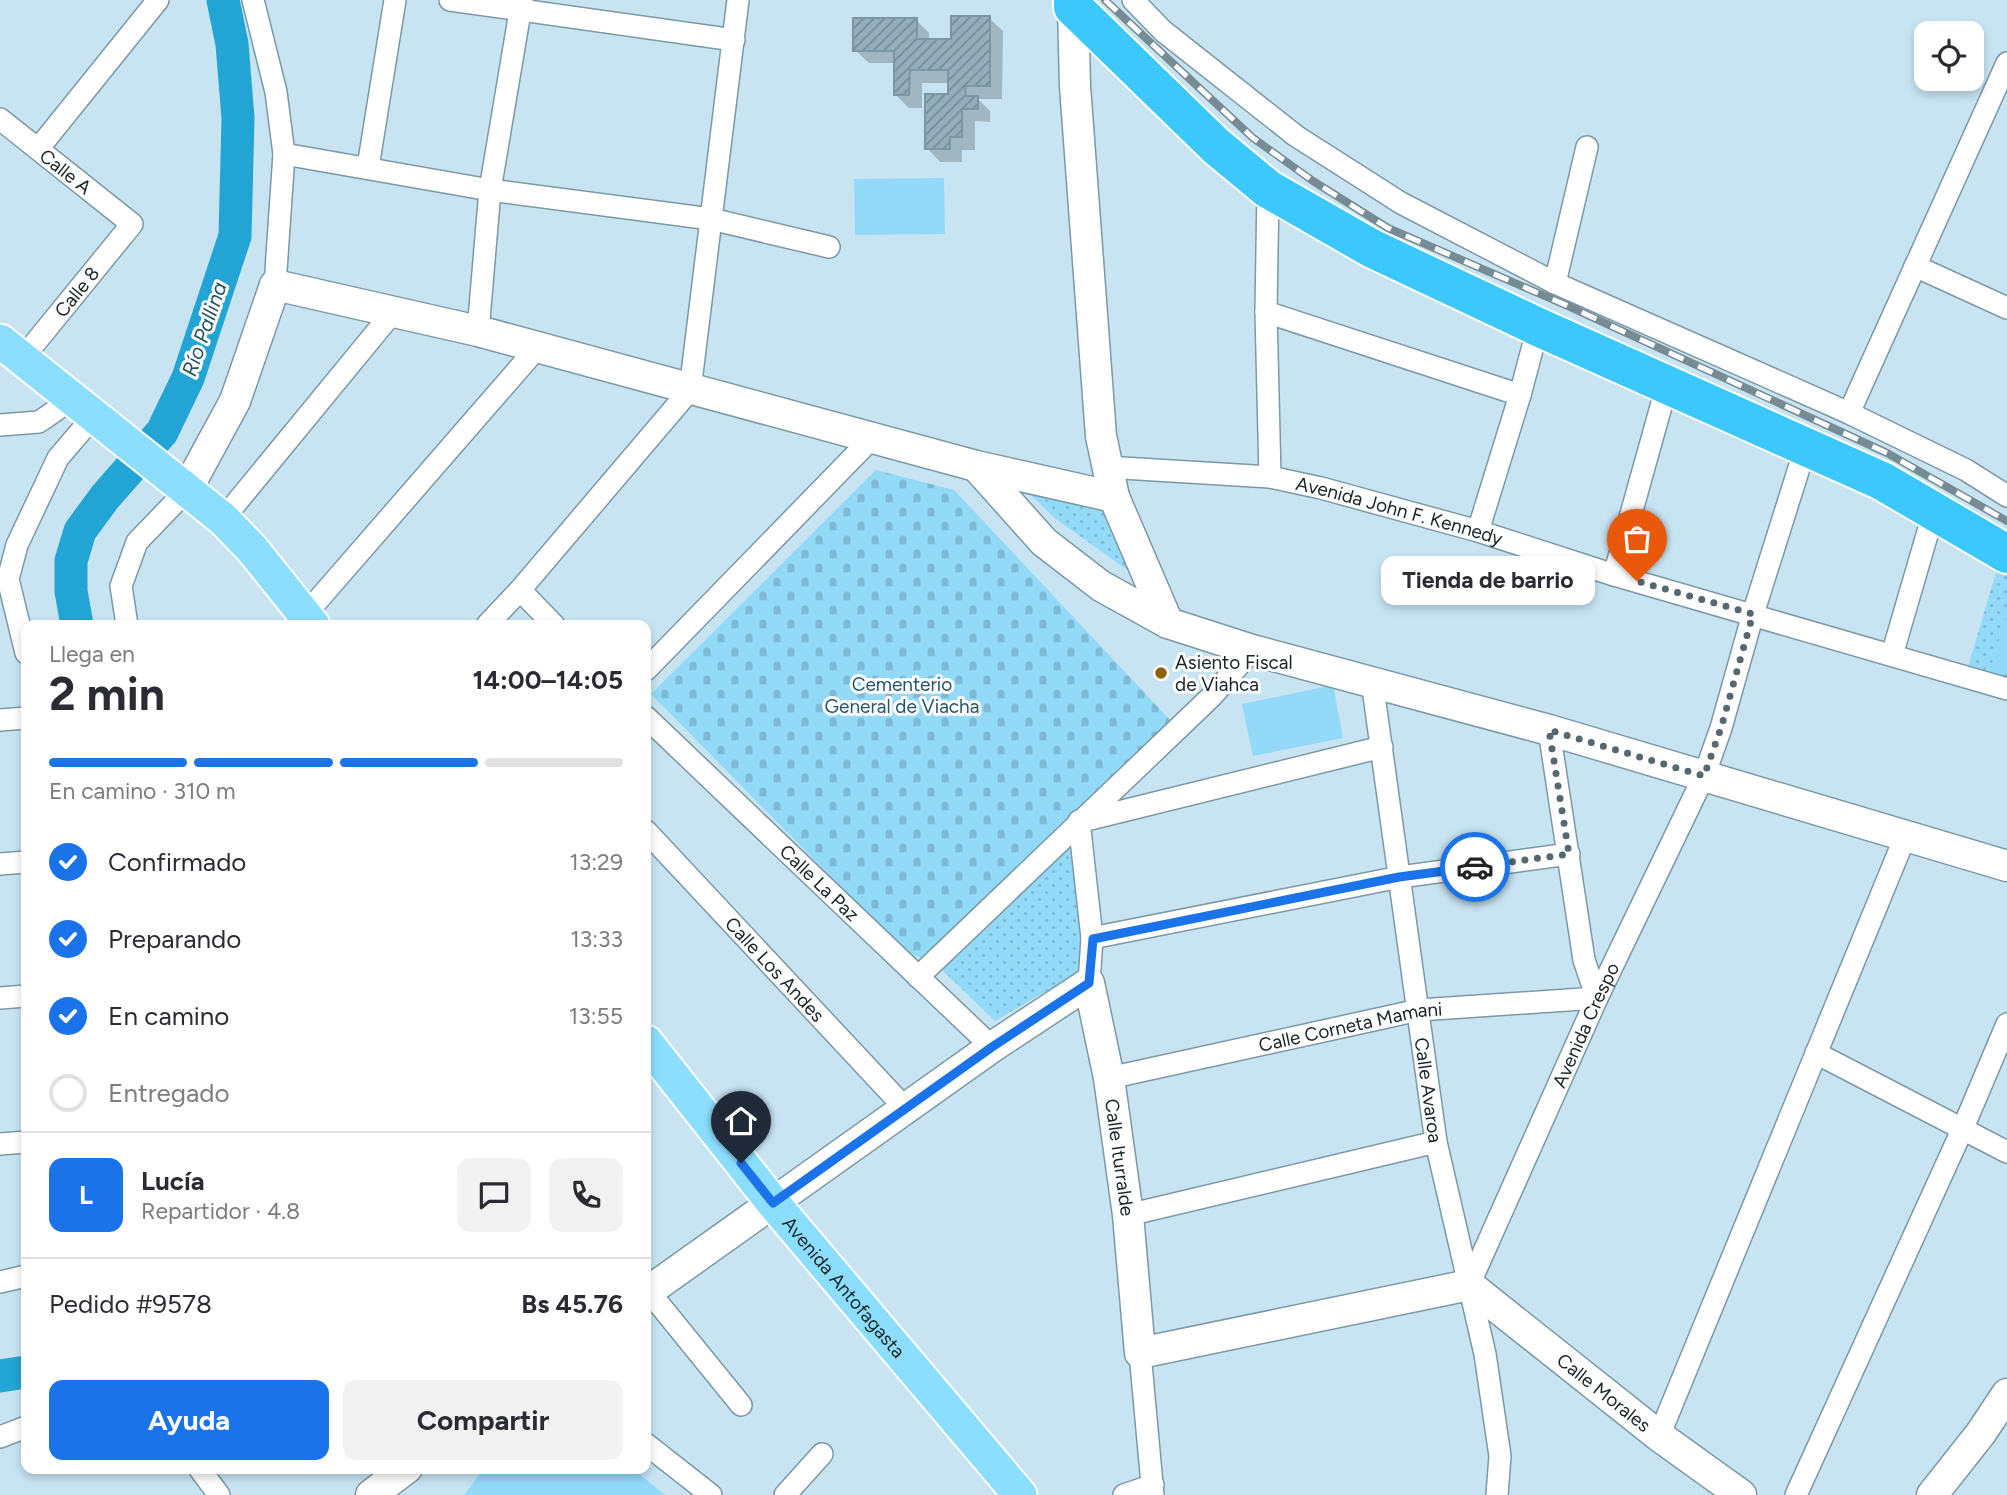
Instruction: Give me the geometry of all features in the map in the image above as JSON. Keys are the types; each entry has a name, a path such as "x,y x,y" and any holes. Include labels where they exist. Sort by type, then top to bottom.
{"highway":[{"path":"1071,2 1216,146 1268,189 1371,248 1538,327 1882,481 2007,554"}],"main road":[{"path":"11,350 223,519 252,548 309,620"},
{"name":"Avenida Antofagasta","path":"651,1048 773,1203 1020,1495"}],"street":[{"path":"38,149 159,0"},
{"path":"126,620 121,586 138,542 186,491 234,401 275,285 284,154 276,92 253,0"},
{"path":"368,167 395,0"},
{"path":"450,0 521,5 734,40"},
{"path":"492,620 690,390 738,0"},
{"path":"1133,0 1163,31 1296,136 1401,203 1555,283 1849,413 1966,470 2007,496"},
{"path":"1071,2 1101,436 1114,497 1168,622"},
{"path":"478,331 490,190 521,5"},
{"path":"1849,413 2007,63"},
{"name":"Calle A","path":"0,118 132,224"},
{"path":"1555,283 1587,147"},
{"path":"284,154 490,190 711,219 830,247"},
{"path":"1268,189 1266,312 1270,477"},
{"name":"Calle 8","path":"11,350 132,224"},
{"path":"1915,266 2007,307"},
{"path":"275,285 478,331 976,466 1114,497"},
{"path":"223,519 393,312"},
{"path":"1266,312 1520,395"},
{"path":"1478,531 1538,327"},
{"path":"309,620 537,348"},
{"path":"1614,575 1667,385"},
{"path":"0,425 93,416"},
{"path":"21,636 4,579 58,458 93,416"},
{"path":"651,665 873,437"},
{"name":"Avenida Crespo","path":"1469,1284 1597,998 1704,776 1806,446"},
{"path":"976,466 1044,542 1101,586 1168,622 1252,650 1549,730 2007,866"},
{"name":"Avenida John F. Kennedy","path":"1106,467 1270,477 1321,488 1478,531 1614,575 2007,689"},
{"path":"1892,655 1934,511"},
{"path":"520,590 549,620"},
{"path":"918,977 1211,697 1252,650"},
{"name":"Calle Avaroa","path":"1373,681 1436,1142 1485,1354 1500,1456 1497,1495"},
{"path":"0,720 21,718"},
{"name":"Calle La Paz","path":"651,722 992,1047"},
{"path":"1549,730 1584,960 1597,998"},
{"path":"1080,821 1382,747"},
{"name":"Calle Iturralde","path":"1080,821 1093,939 1089,983 1109,1079 1128,1215 1140,1353 1158,1492"},
{"name":"Calle Los Andes","path":"651,836 905,1108"},
{"path":"1659,1436 1905,837"},
{"path":"1093,939 1399,877 1569,854"},
{"path":"0,864 21,862"},
{"path":"651,1288 992,1047 1089,983"},
{"path":"0,998 21,996"},
{"name":"Calle Corneta Mamani","path":"1109,1079 1419,1010 1597,998"},
{"path":"1796,1495 1963,1128 2007,1024"},
{"path":"1816,1053 2007,1152"},
{"path":"0,1144 21,1142"},
{"path":"1128,1215 1436,1142"},
{"path":"0,1282 21,1277"},
{"path":"1140,1353 1469,1284"},
{"name":"Calle Morales","path":"1469,1284 1659,1436 1741,1495"},
{"path":"651,1296 741,1405"},
{"path":"1932,1495 1981,1433 2007,1394"},
{"path":"0,1437 21,1429"},
{"path":"651,1448 711,1495"},
{"path":"785,1495 822,1454"},
{"path":"203,1474 219,1495"},
{"path":"371,1495 399,1474"},
{"path":"1124,1495 1158,1492"}],"green space":[{"path":"944,178 945,234 855,235 854,179"},
{"name":"Cementerio General de Viacha","path":"876,470 954,490 1172,722 922,958 907,954 651,694"},
{"path":"1021,486 1115,510 1144,582 1056,519"},
{"path":"2000,559 2007,564 2007,679 1968,667"},
{"path":"2007,613 2007,674 1990,670"},
{"path":"1333,685 1343,738 1253,756 1242,704"},
{"path":"1071,846 1086,968 995,1021 935,963"},
{"path":"480,1474 639,1474 665,1495 464,1495"}],"building":[{"path":"951,16 990,16 990,86 965,86 966,96 978,96 978,109 962,109 962,137 950,137 950,149 925,149 925,94 948,94 948,70 910,70 909,95 894,95 894,51 853,51 853,18 917,18 917,39 951,39"}],"waterway":[{"name":"Río Pallina","path":"76,620 71,591 71,561 80,531 105,497 162,432 188,378 235,236 238,118 232,44 223,0"},
{"name":"Río Pallina","path":"0,1376 21,1373"}],"railway":[{"path":"1105,0 1253,138 1313,181 1388,228 1568,306 1887,453 2007,521"}],"way so far":[{"path":"1475,867 1569,854 1549,730 1704,776 1721,728 1753,614 1637,581"}],"place":[{"name":"Tienda de barrio","path":"1637,581"},
{"name":"Asiento Fiscal de Viahca","path":"1161,673"}],"route":[{"path":"741,1163 773,1203 992,1047 1089,983 1093,939 1399,877 1475,867"}]}
